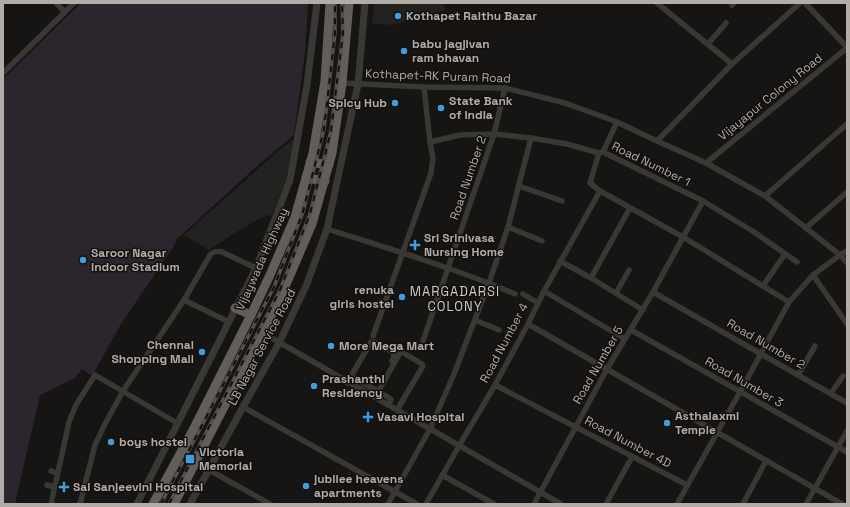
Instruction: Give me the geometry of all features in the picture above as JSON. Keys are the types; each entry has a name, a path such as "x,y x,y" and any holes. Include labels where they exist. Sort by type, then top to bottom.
{"highway":[{"name":"Vijaywada Highway","path":"153,504 192,432 251,315 295,218 310,162 325,81 330,3"},
{"path":"174,504 263,334 312,224 332,153 342,82 349,3"},
{"path":"310,162 329,165"},
{"path":"306,178 325,181"},
{"path":"235,308 251,315"}],"street":[{"path":"56,3 65,12"},
{"path":"3,73 74,3"},
{"path":"136,504 256,268 290,180 307,86 317,3"},
{"name":"LB Nagar Service Road","path":"190,504 279,343 304,291 327,228 358,84 365,3"},
{"path":"657,3 732,64"},
{"path":"657,141 732,64 800,3"},
{"path":"805,3 847,48"},
{"path":"708,44 726,23"},
{"name":"Vijayapur Colony Road","path":"706,163 847,48"},
{"name":"Kothapet-RK Puram Road","path":"342,82 424,87 505,88 565,103 617,122 706,163 765,196 847,262"},
{"path":"373,336 431,173 433,158 424,87"},
{"name":"Road Number 2","path":"423,341 494,134 505,88"},
{"path":"617,122 601,153 590,183 600,192 683,237 789,302"},
{"path":"765,196 847,124"},
{"name":"Road Number 1","path":"430,142 460,135 494,134 567,144 601,153 703,201 754,232 797,262"},
{"path":"388,504 430,429 454,374 489,283 508,226 531,138"},
{"path":"519,186 562,201"},
{"name":"Road Number 4","path":"426,504 495,384 528,324 544,290 600,192"},
{"path":"806,228 847,192"},
{"name":"Road Number 5","path":"534,504 607,370 643,310 703,201"},
{"path":"591,278 630,208"},
{"path":"508,226 542,241"},
{"path":"327,228 449,268 515,294"},
{"path":"80,504 95,445 105,424 123,391 184,300 210,255 217,251 222,252 256,268"},
{"path":"677,504 789,302 813,275 847,251"},
{"path":"763,286 785,254"},
{"path":"560,261 643,310"},
{"path":"616,294 629,270"},
{"path":"813,275 847,324"},
{"path":"544,290 625,339"},
{"name":"Road Number 2","path":"653,292 847,402"},
{"path":"523,294 538,303"},
{"path":"184,300 229,322"},
{"path":"475,320 499,330"},
{"path":"528,324 842,504"},
{"name":"Road Number 3","path":"631,330 847,452"},
{"path":"263,334 561,504"},
{"path":"348,383 371,342 392,351 394,358 372,396"},
{"path":"798,375 816,346"},
{"path":"388,406 391,399 378,390 402,352 423,366 397,410"},
{"path":"51,504 69,422 76,405 95,375 178,423"},
{"path":"831,394 843,376"},
{"path":"351,377 376,390"},
{"name":"Road Number 4D","path":"495,384 687,485"},
{"path":"243,407 417,504"},
{"path":"806,504 847,431"},
{"path":"606,504 632,457"},
{"path":"743,504 766,461"},
{"path":"209,470 270,504"},
{"path":"51,471 57,473"},
{"path":"442,475 494,504"},
{"path":"47,485 54,487"}],"shaded area":[{"name":"Saroor Nagar Indoor Stadium","path":"81,3 308,3 305,52 294,135 256,167 177,239 174,246 121,324 92,376 82,369 75,378 40,395 15,504 3,504 3,79"},
{"name":"Kothapet Raithu Bazar","path":"374,3 444,3 445,10 393,25 372,23"},
{"path":"295,138 287,178 272,215 265,216 257,220 209,250 184,235 276,153"}],"railway":[{"path":"161,504 274,287 303,212 324,129 335,33 335,3"},
{"path":"169,504 280,290 310,214 331,131 343,33 342,3"}],"place":[{"name":"Kothapet Raithu Bazar","path":"398,16"},
{"name":"babu jagjivan ram bhavan","path":"404,51"},
{"name":"Spicy Hub","path":"395,103"},
{"name":"State Bank of India","path":"441,108"},
{"name":"Sri Srinivasa Nursing Home","path":"415,245"},
{"name":"Saroor Nagar Indoor Stadium","path":"83,260"},
{"name":"renuka girls hostel","path":"402,297"},
{"name":"More Mega Mart","path":"331,346"},
{"name":"Chennai Shopping Mall","path":"202,352"},
{"name":"Prashanthi Residency","path":"314,386"},
{"name":"Vasavi Hospital","path":"368,417"},
{"name":"Asthalaxmi Temple","path":"667,423"},
{"name":"boys hostel","path":"111,442"},
{"name":"Victoria Memorial","path":"190,459"},
{"name":"jubliee heavens apartments","path":"306,486"},
{"name":"Sai Sanjeevini Hospital","path":"64,487"}],"district":[{"name":"MARGADARSI COLONY","path":"455,298"}]}
